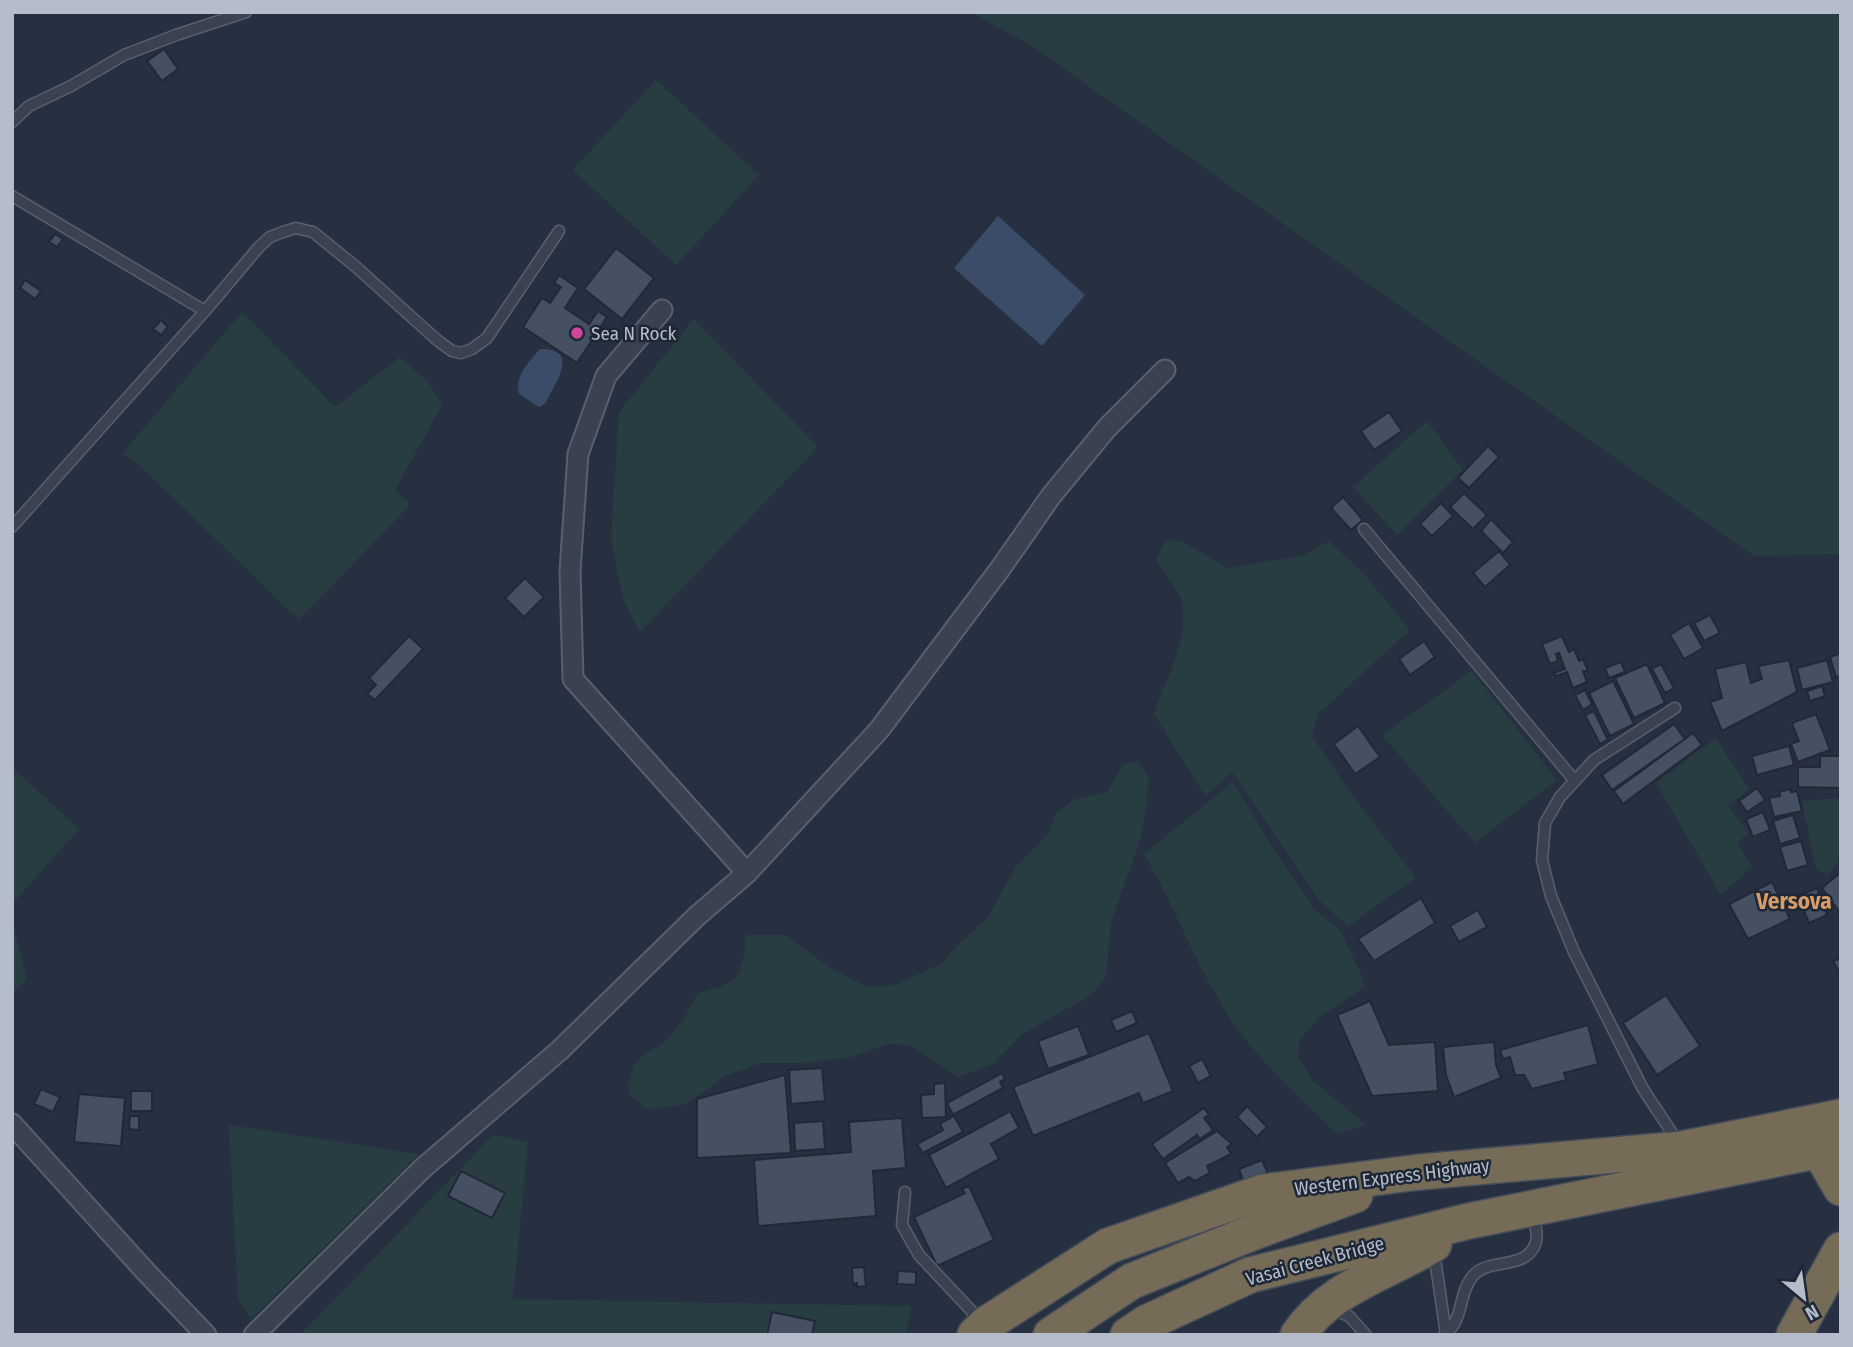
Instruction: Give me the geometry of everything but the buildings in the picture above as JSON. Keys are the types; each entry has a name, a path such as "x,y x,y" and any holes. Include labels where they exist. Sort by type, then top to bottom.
{"highway":[{"name":"Western Express Highway","path":"980,1330 1108,1246 1263,1192 1420,1172 1682,1149 1841,1117"},
{"path":"1298,1335 1307,1320 1348,1287 1433,1244 1469,1221 1830,1148 1841,1188"},
{"path":"1051,1335 1132,1281 1254,1232 1420,1172"},
{"name":"Vasai Creek Bridge","path":"1128,1335 1146,1323 1250,1275 1469,1221"},
{"path":"1794,1335 1841,1250"}],"street":[{"path":"662,310 606,376 578,454 570,571 573,679 747,873"},
{"path":"254,1335 422,1169 561,1049 697,916 747,873 878,730 1000,569 1051,496 1107,428 1165,370"},
{"path":"12,1124 206,1335"}],"lane":[{"path":"12,122 29,106 71,86 124,55 246,12"},
{"path":"12,196 205,311"},
{"path":"12,527 270,237 296,228 313,232 355,266 436,340 452,351 461,353 487,338 559,231"},
{"path":"1364,529 1575,780"},
{"path":"1675,708 1594,760 1560,797 1545,823 1542,860 1551,895 1574,953 1643,1089 1682,1149"},
{"path":"905,1192 902,1225 919,1255 980,1330"},
{"path":"1445,1334 1456,1325 1465,1287 1475,1273 1486,1267 1516,1262 1530,1254 1536,1241 1534,1208"},
{"path":"1433,1244 1445,1334"},
{"path":"1324,1307 1349,1316 1366,1335"}],"green space":[{"path":"970,12 1841,12 1841,554 1754,556 1029,44"},
{"path":"656,80 759,175 676,265 573,170"},
{"path":"242,312 335,407 400,357 429,383 442,405 395,490 410,505 299,620 136,462 122,454"},
{"path":"694,319 818,447 640,632 622,596 611,538 619,412"},
{"path":"1427,421 1463,470 1397,535 1353,487"},
{"path":"1166,540 1183,542 1228,568 1302,556 1329,541 1364,574 1410,630 1318,714 1312,736 1352,795 1416,878 1348,926 1319,900 1232,772 1205,796 1154,714 1175,660 1183,618 1178,593 1156,561"},
{"path":"1472,671 1557,780 1475,843 1382,735"},
{"path":"1716,738 1749,789 1728,806 1749,833 1737,843 1752,867 1721,895 1656,783"},
{"path":"1138,761 1149,779 1145,814 1140,840 1111,922 1106,977 1090,996 1022,1034 993,1064 958,1077 910,1045 889,1044 852,1057 802,1063 762,1063 724,1076 683,1105 646,1109 629,1093 628,1083 634,1064 663,1044 684,1019 697,994 731,982 736,977 740,971 746,935 785,935 831,968 867,987 895,985 941,964 988,917 1016,867 1049,833 1056,813 1076,799 1107,792 1123,765"},
{"path":"12,769 79,829 12,904"},
{"path":"1233,782 1272,847 1316,911 1340,930 1362,976 1364,987 1322,1015 1300,1038 1298,1057 1312,1080 1366,1125 1337,1134 1257,1054 1234,1024 1209,983 1144,854"},
{"path":"1836,798 1841,800 1841,858 1828,875 1816,869 1802,801"},
{"path":"12,918 27,980 12,994"},
{"path":"229,1125 419,1154 251,1319 238,1299"},
{"path":"493,1135 528,1142 513,1299 911,1306 906,1335 300,1335"}],"water":[{"path":"998,216 1085,295 1042,346 954,268"},
{"path":"540,349 553,350 560,354 562,368 546,403 539,407 519,394 518,387 524,370"}],"place":[{"name":"Sea N Rock","path":"577,333"}],"district":[{"name":"Versova","path":"1794,901"}]}
